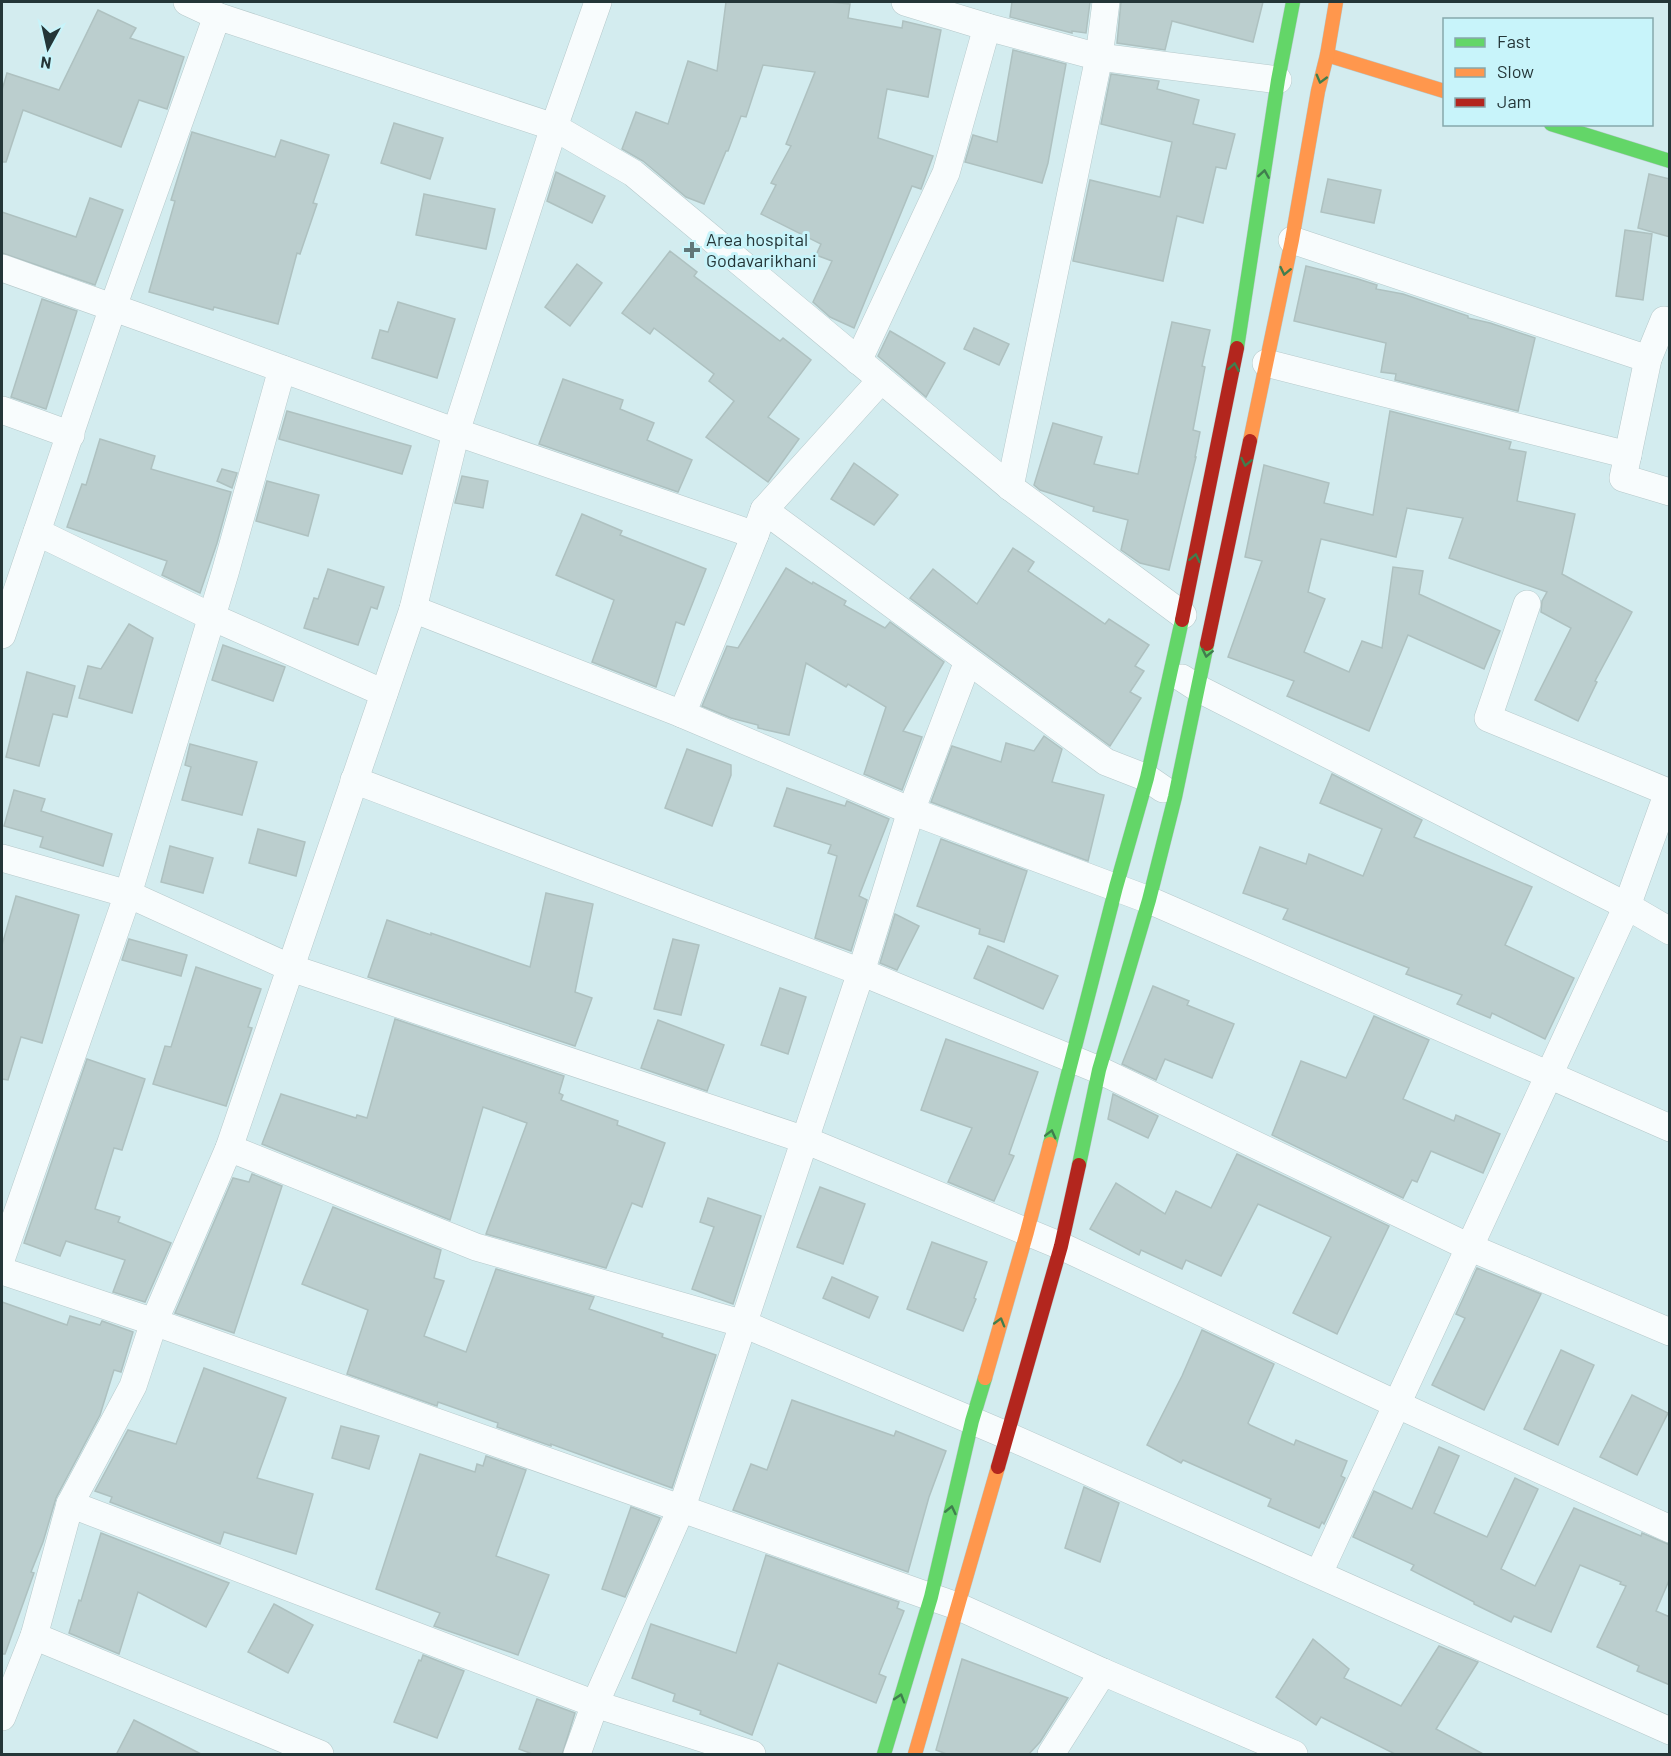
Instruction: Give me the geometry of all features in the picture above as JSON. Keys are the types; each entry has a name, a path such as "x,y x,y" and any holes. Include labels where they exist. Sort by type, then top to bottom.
{"main road":[{"path":"884,1755 931,1597 972,1421 1027,1232 1116,887 1147,778 1234,368 1278,80 1293,2"},
{"path":"915,1755 1061,1246 1099,1070 1149,900 1176,797 1184,749 1199,689 1292,240 1336,2"},
{"path":"1327,55 1443,91"},
{"path":"1557,126 1670,161"}],"street":[{"path":"187,2 217,16 554,127 633,173 1010,487 1183,615"},
{"path":"2,1717 34,1635 70,1504 133,1386 154,1322 229,1148 412,609 456,432 554,127 598,2"},
{"path":"906,2 987,27 1099,57 1278,80"},
{"path":"1010,487 1099,57 1106,2"},
{"path":"2,635 113,307 217,16"},
{"path":"858,361 946,173 987,27"},
{"path":"1292,240 1648,359"},
{"path":"2,268 456,432 759,522 968,661 1106,762 1147,778 1176,797"},
{"path":"1670,322 1664,320 1648,359 1623,478 1670,492"},
{"path":"1266,363 1628,455"},
{"path":"2,1257 128,894 212,617 282,369"},
{"path":"682,714 759,522 881,380"},
{"path":"2,410 71,435"},
{"path":"37,532 212,617 384,693"},
{"path":"1318,1573 1627,906 1668,792 1488,718 1527,604"},
{"path":"412,609 682,714 911,811 1149,900 1670,1128"},
{"path":"577,1755 595,1704 682,1508 806,1140 911,811 968,661"},
{"path":"1171,671 1199,689 1627,906 1670,931"},
{"path":"354,780 861,972 1099,1070 1469,1247 1670,1332"},
{"path":"2,858 128,894 291,968 806,1140 1061,1246 1396,1404 1670,1529"},
{"path":"229,1148 476,1247 744,1323 1006,1435 1670,1731"},
{"path":"2,1271 154,1322 957,1606 1294,1755"},
{"path":"70,1504 595,1704 752,1755"},
{"path":"34,1635 320,1755"},
{"path":"1051,1755 1103,1672"}],"building":[{"path":"726,2 850,4 848,18 902,28 903,21 941,30 928,97 887,89 878,138 933,156 921,189 912,186 854,328 830,317 813,302 832,261 816,255 821,244 761,214 776,185 771,183 791,146 786,144 815,72 763,65 746,117 741,116 704,204 686,197 643,161 622,149 636,112 668,124 688,61 717,71"},
{"path":"1012,2 1090,2 1086,33 1072,31 1072,33 1010,17"},
{"path":"1121,2 1263,2 1253,42 1172,21 1165,50 1117,43"},
{"path":"98,10 136,28 130,38 184,57 167,109 139,100 121,147 23,110 6,162 2,162 2,90 7,73 59,90"},
{"path":"1013,50 1066,64 1048,163 1042,183 965,162 973,135 997,142"},
{"path":"1111,74 1159,81 1157,89 1199,100 1193,124 1235,134 1226,169 1216,167 1203,223 1177,216 1163,281 1073,261 1090,180 1160,197 1172,142 1101,124"},
{"path":"394,123 443,138 430,179 381,163"},
{"path":"192,132 275,157 281,140 329,155 313,203 317,204 300,254 297,253 278,324 214,307 213,310 149,292 175,201 171,200"},
{"path":"556,172 605,196 592,223 547,201"},
{"path":"1649,174 1670,179 1670,237 1638,228"},
{"path":"1328,179 1381,190 1374,223 1321,212"},
{"path":"424,194 495,209 486,249 416,235"},
{"path":"90,198 123,210 95,285 2,253 2,212 76,237"},
{"path":"1625,230 1652,234 1643,300 1616,296"},
{"path":"670,251 697,272 694,276 780,341 783,338 811,360 768,417 799,439 768,482 706,437 734,401 709,381 714,374 654,328 650,334 622,313"},
{"path":"577,264 602,283 570,326 545,307"},
{"path":"1306,266 1358,279 1377,285 1376,289 1403,294 1468,316 1468,318 1535,338 1518,411 1395,380 1396,374 1381,372 1386,343 1294,321"},
{"path":"42,299 77,311 46,409 11,397"},
{"path":"398,302 455,319 437,378 372,358 380,330 388,332"},
{"path":"1172,322 1210,330 1202,366 1205,367 1193,430 1200,432 1196,457 1169,570 1140,563 1121,550 1128,520 1093,511 1094,507 1040,490 1034,485 1053,423 1102,437 1094,464 1138,474"},
{"path":"974,328 1009,344 999,365 964,349"},
{"path":"890,331 945,363 926,397 878,356"},
{"path":"563,379 623,400 620,409 654,423 647,440 692,460 678,492 539,444"},
{"path":"287,411 411,446 402,474 279,439"},
{"path":"1390,411 1511,442 1509,449 1526,452 1517,501 1575,514 1562,574 1632,612 1595,681 1597,682 1578,721 1535,700 1571,628 1541,612 1542,601 1547,592 1449,558 1463,518 1407,508 1396,557 1321,539 1308,592 1325,599 1304,652 1349,672 1362,641 1382,648 1393,567 1423,571 1419,594 1500,631 1484,669 1408,635 1369,731 1287,696 1294,681 1228,657 1262,561 1245,557 1264,465 1329,483 1324,503 1373,515"},
{"path":"100,439 155,456 151,469 231,492 200,593 162,575 167,561 67,527 82,484 86,485"},
{"path":"854,463 898,495 874,525 831,499"},
{"path":"222,469 237,473 232,488 217,481"},
{"path":"462,476 488,481 483,508 455,503"},
{"path":"267,481 319,495 308,536 256,521"},
{"path":"582,514 622,531 620,535 706,569 684,625 676,622 656,687 592,662 614,600 556,575"},
{"path":"1013,548 1034,562 1028,571 1105,624 1109,619 1149,645 1135,666 1144,671 1130,692 1141,698 1110,746 910,598 933,569 977,604"},
{"path":"786,568 846,601 844,605 885,628 890,622 944,662 903,731 922,737 902,790 864,774 886,707 848,684 846,687 806,663 789,735 758,728 758,725 731,718 702,706 727,646 738,648"},
{"path":"328,569 384,587 377,609 371,607 358,645 304,628 314,598 318,599"},
{"path":"129,624 153,638 132,713 79,698 88,666 101,669"},
{"path":"223,645 285,667 273,701 212,680"},
{"path":"27,672 75,686 67,717 53,714 39,766 6,757"},
{"path":"1044,736 1062,749 1052,782 1104,795 1088,861 931,802 952,746 1001,762 1006,743 1034,751"},
{"path":"190,744 257,762 242,815 182,800 191,767 185,765"},
{"path":"687,749 731,765 731,775 712,826 665,808"},
{"path":"1332,774 1422,820 1414,837 1532,887 1505,945 1574,978 1545,1039 1492,1013 1490,1018 1457,1004 1462,995 1406,974 1409,968 1283,919 1288,909 1243,893 1260,847 1306,864 1309,854 1363,876 1382,829 1320,803"},
{"path":"787,788 845,806 847,801 889,819 859,896 867,900 851,951 815,938 837,856 828,853 831,845 774,826"},
{"path":"14,790 45,799 41,811 112,834 103,866 40,847 43,837 4,826"},
{"path":"258,829 305,842 296,876 249,863"},
{"path":"941,839 1027,871 1004,942 979,934 980,929 917,906"},
{"path":"170,846 213,858 203,893 161,882"},
{"path":"546,893 593,904 575,992 592,998 575,1046 368,977 387,920 530,967"},
{"path":"16,896 79,915 42,1043 21,1037 8,1080 2,1079 2,945"},
{"path":"895,914 919,926 897,970 880,963"},
{"path":"129,939 187,955 181,976 122,960"},
{"path":"673,939 699,945 681,1015 654,1009"},
{"path":"988,946 1058,976 1043,1009 974,978"},
{"path":"196,967 261,989 248,1027 252,1028 226,1106 153,1084 165,1046 171,1047"},
{"path":"1153,986 1189,1001 1187,1005 1234,1024 1212,1078 1165,1059 1156,1080 1122,1064"},
{"path":"780,988 806,997 788,1054 761,1045"},
{"path":"1374,1016 1429,1040 1403,1099 1454,1121 1456,1115 1500,1134 1483,1173 1431,1151 1417,1182 1412,1180 1403,1198 1272,1135 1301,1061 1346,1078"},
{"path":"395,1019 564,1076 559,1093 563,1095 561,1100 618,1121 617,1125 665,1143 642,1207 632,1203 606,1268 486,1234 527,1123 483,1107 450,1220 262,1144 281,1094 356,1118 357,1115 367,1118"},
{"path":"658,1020 724,1045 707,1091 641,1068"},
{"path":"946,1039 1038,1072 1009,1154 1014,1156 994,1201 948,1182 972,1128 921,1110"},
{"path":"87,1059 145,1079 122,1150 114,1148 95,1209 120,1217 118,1222 171,1243 145,1302 113,1292 125,1260 66,1241 60,1256 24,1243"},
{"path":"1113,1094 1158,1116 1148,1138 1108,1119"},
{"path":"1237,1154 1389,1226 1337,1334 1293,1313 1331,1237 1258,1204 1221,1276 1186,1260 1182,1269 1141,1250 1139,1255 1090,1229 1116,1183 1165,1214 1176,1191 1211,1208"},
{"path":"252,1174 282,1186 234,1333 175,1313 233,1178 249,1182"},
{"path":"820,1187 865,1204 843,1264 797,1247"},
{"path":"708,1198 761,1216 733,1304 692,1289 714,1227 700,1222"},
{"path":"333,1207 441,1250 434,1278 444,1281 424,1336 466,1352 496,1269 594,1297 589,1309 716,1355 672,1488 497,1427 498,1423 438,1402 437,1406 347,1374 368,1310 302,1284"},
{"path":"932,1242 987,1262 963,1331 907,1309"},
{"path":"1477,1268 1541,1294 1484,1410 1432,1385 1465,1318 1456,1314"},
{"path":"832,1277 878,1297 869,1318 823,1298"},
{"path":"2,1302 67,1325 70,1316 100,1325 102,1321 133,1332 121,1372 114,1370 100,1415 56,1498 31,1572 34,1573 5,1654 2,1654"},
{"path":"1202,1330 1274,1364 1248,1423 1250,1425 1294,1445 1296,1440 1347,1461 1341,1476 1345,1478 1324,1524 1322,1522 1319,1528 1268,1506 1271,1499 1183,1460 1181,1463 1147,1445 1182,1376"},
{"path":"1561,1350 1594,1365 1558,1445 1524,1429"},
{"path":"204,1368 286,1398 257,1478 313,1494 296,1554 224,1532 220,1544 110,1502 112,1497 95,1491 128,1430 176,1444"},
{"path":"1632,1395 1668,1413 1637,1475 1600,1457"},
{"path":"792,1400 894,1436 896,1431 946,1451 929,1497 908,1572 733,1510 751,1464 767,1470"},
{"path":"341,1426 379,1436 369,1469 332,1458"},
{"path":"1439,1447 1459,1456 1434,1513 1487,1537 1515,1478 1538,1489 1501,1569 1535,1586 1574,1508 1641,1536 1642,1533 1670,1545 1670,1578 1656,1611 1670,1617 1670,1685 1637,1671 1639,1666 1597,1647 1626,1586 1620,1584 1621,1582 1580,1565 1551,1632 1514,1616 1511,1622 1411,1570 1414,1565 1353,1537 1374,1491 1412,1509"},
{"path":"420,1454 475,1472 477,1464 483,1466 486,1456 526,1470 496,1556 549,1575 518,1655 434,1626 440,1613 376,1589"},
{"path":"1084,1487 1119,1503 1100,1562 1065,1548"},
{"path":"631,1507 660,1518 625,1597 602,1589"},
{"path":"101,1533 229,1583 206,1627 138,1592 119,1654 69,1633"},
{"path":"766,1555 899,1602 897,1608 904,1611 879,1674 886,1677 876,1703 778,1663 752,1735 700,1714 701,1711 673,1701 675,1694 632,1678 651,1624 736,1653"},
{"path":"274,1604 313,1625 288,1673 248,1652"},
{"path":"1313,1639 1349,1669 1344,1678 1401,1706 1439,1646 1478,1662 1436,1729 1485,1755 1397,1755 1321,1717 1316,1725 1276,1697"},
{"path":"423,1655 464,1671 437,1738 394,1722"},
{"path":"962,1659 1068,1698 1040,1742 1028,1755 949,1755 936,1750"},
{"path":"537,1699 575,1713 562,1755 535,1755 519,1749"},
{"path":"134,1720 203,1755 116,1755"}],"traffic: fast":[{"path":"1237,348 1278,80 1293,2"},
{"path":"1557,126 1670,161"},
{"path":"1050,1144 1116,887 1147,778 1182,620"},
{"path":"1079,1165 1099,1070 1149,900 1175,797 1207,644"},
{"path":"884,1754 931,1597 972,1421 985,1378"}],"traffic: slow":[{"path":"1250,441 1292,240 1336,2"},
{"path":"1327,55 1443,91"},
{"path":"985,1378 1050,1144"},
{"path":"915,1754 998,1467"}],"traffic: jam":[{"path":"1182,620 1237,348"},
{"path":"1207,644 1250,441"},
{"path":"998,1467 1061,1246 1079,1165"}],"place":[{"name":"Area hospital Godavarikhani","path":"692,250"}]}
